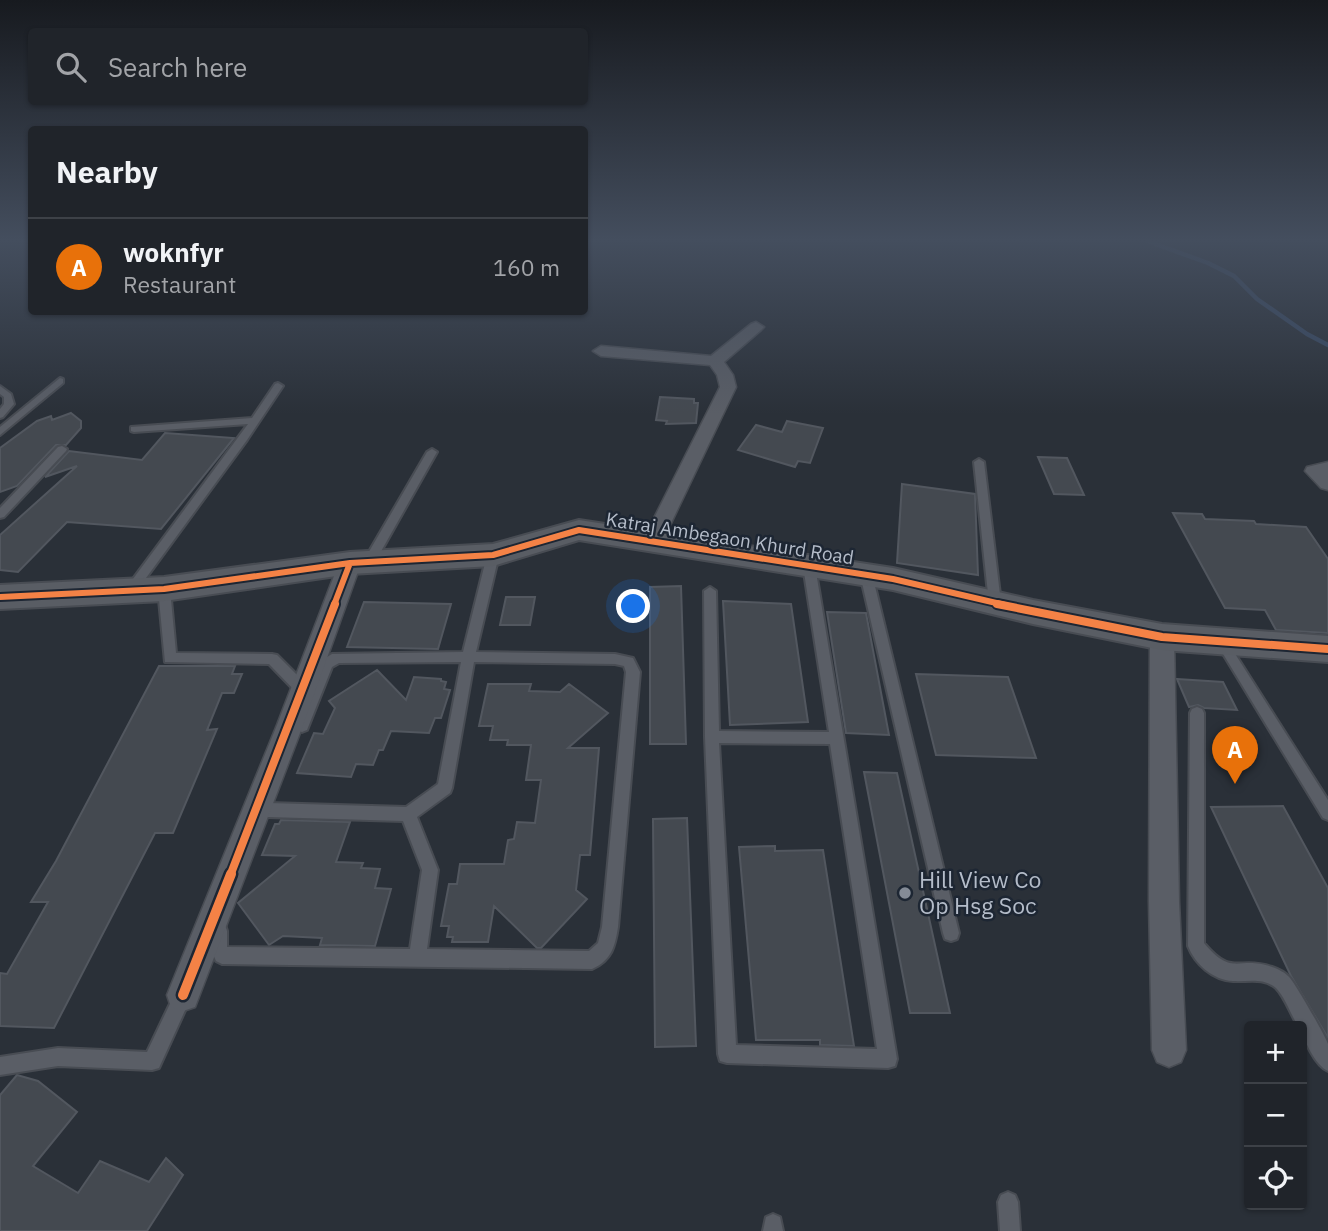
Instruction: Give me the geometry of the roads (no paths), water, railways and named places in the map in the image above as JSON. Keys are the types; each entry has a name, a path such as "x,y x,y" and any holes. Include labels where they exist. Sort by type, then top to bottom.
{"street":[{"path":"601,351 715,361 756,327"},
{"path":"652,542 728,387 725,374 715,361"},
{"path":"1328,468 1314,471 1328,484"},
{"name":"Katraj Ambegaon Khurd Road","path":"0,597 164,589 360,562 493,555 579,530 866,575 1162,637 1328,649"},
{"path":"183,995 303,690 360,562"},
{"path":"1162,637 1164,902 1169,1050"}],"lane":[{"path":"0,432 60,381"},
{"path":"131,590 278,386"},
{"path":"0,389 8,396 9,404 0,415"},
{"path":"134,429 255,421"},
{"path":"0,514 62,449"},
{"path":"360,562 432,452"},
{"path":"979,462 995,603"},
{"path":"268,810 408,814 445,788 468,657 493,555"},
{"path":"710,591 712,737 727,1054 888,1059 809,566"},
{"path":"866,575 951,933"},
{"path":"164,589 170,658 272,659 303,690"},
{"path":"1221,641 1328,813"},
{"path":"349,657 468,657 615,659 628,662 632,672 606,948 592,960 222,955 217,944 219,930 327,664 337,658 349,657"},
{"path":"1197,713 1196,946 1217,970 1232,974 1259,971 1274,975 1283,982 1328,1062"},
{"path":"712,737 837,738"},
{"path":"408,814 430,870 417,958"},
{"path":"0,1066 58,1057 152,1061 183,995"},
{"path":"1008,1202 1010,1231"}],"waterway":[{"path":"1256,298 1307,334 1328,345"}],"place":[{"name":"woknfyr","path":"1235,784"},
{"name":"Hill View Co Op Hsg Soc","path":"905,893"}]}
